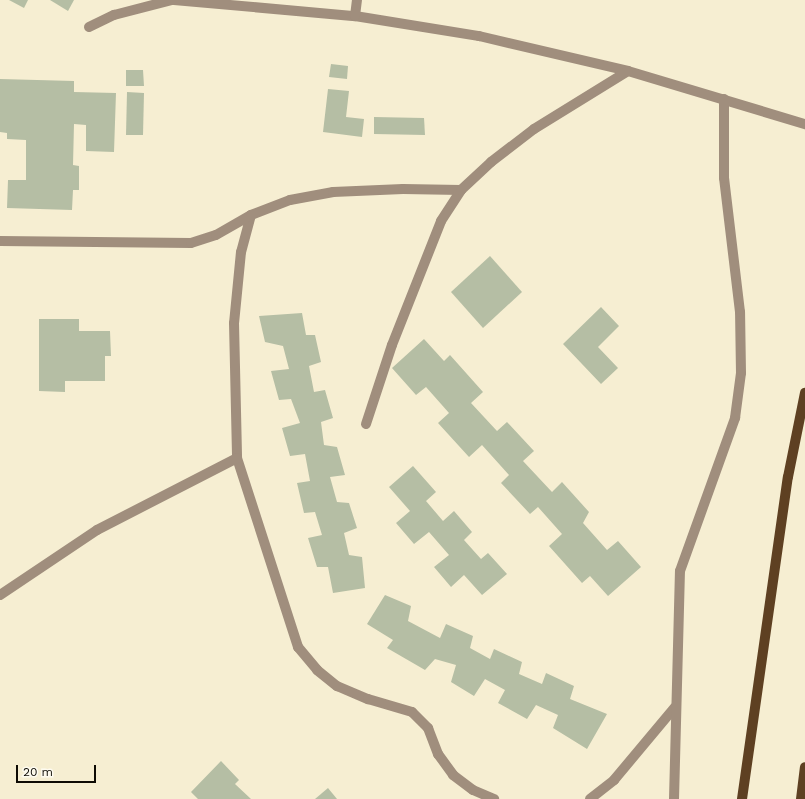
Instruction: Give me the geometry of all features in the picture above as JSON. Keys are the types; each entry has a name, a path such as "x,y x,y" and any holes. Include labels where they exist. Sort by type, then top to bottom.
{"main road":[{"path":"742,799 788,477 805,393"},
{"path":"801,799 805,767"}],"street":[{"path":"89,27 114,15 173,0 355,16 479,36 628,71 805,124"},
{"path":"355,16 357,0"},
{"path":"366,424 392,345 441,221 460,190 491,162 534,129 628,71"},
{"path":"674,799 675,707 681,616 680,571 736,418 741,373 740,312 724,178 724,99"},
{"path":"0,241 191,242 216,235 251,215 290,200 333,192 402,189 460,190"},
{"path":"251,215 241,252 234,323 237,458 298,647 317,670 337,686 368,699 412,712 428,728 438,754 453,774 473,790 494,799"},
{"path":"0,596 97,530 237,458"},
{"path":"590,799 614,780 675,707"}],"building":[{"path":"9,0 28,0 24,8"},
{"path":"50,0 74,0 68,11"},
{"path":"331,64 348,66 347,79 329,77"},
{"path":"126,70 143,70 144,86 126,86"},
{"path":"0,79 74,81 74,92 116,93 114,152 86,151 86,125 74,124 73,165 79,166 79,190 73,190 72,210 7,208 8,180 26,180 26,140 7,139 7,133 0,132"},
{"path":"328,89 349,91 346,117 364,119 362,137 323,132"},
{"path":"127,92 144,93 143,135 126,135"},
{"path":"374,117 424,118 425,135 374,134"},
{"path":"490,256 522,292 483,328 451,292"},
{"path":"601,307 619,326 598,347 618,368 601,384 563,344"},
{"path":"302,313 306,335 315,335 321,362 309,366 314,392 325,390 333,418 321,422 324,445 337,447 345,475 330,477 337,502 349,503 357,528 344,533 349,555 362,557 365,588 333,593 328,567 317,567 308,538 322,535 315,512 304,513 297,483 310,481 305,454 290,456 282,428 300,423 291,399 279,400 271,371 289,369 283,346 265,342 259,316"},
{"path":"39,319 79,319 79,331 110,331 111,356 105,356 105,381 65,381 65,392 39,391"},
{"path":"424,339 444,361 450,355 483,392 471,403 497,431 507,422 534,451 523,461 552,492 562,482 589,512 583,523 607,550 618,541 641,567 608,596 590,576 582,583 549,546 562,534 538,507 530,514 501,483 509,475 482,445 469,457 438,423 449,413 426,387 416,395 392,368"},
{"path":"413,466 436,492 426,501 443,521 454,511 472,532 464,540 481,559 488,553 507,574 482,595 464,575 451,587 434,567 449,555 429,532 414,544 396,523 410,511 389,487"},
{"path":"385,595 411,606 408,621 440,638 446,624 473,636 470,648 490,659 494,649 522,662 519,674 542,684 546,673 574,686 570,699 607,714 587,749 553,728 558,715 536,705 527,719 498,703 505,690 485,679 474,696 451,682 456,665 435,659 425,670 387,648 393,640 367,624"},
{"path":"221,761 239,780 235,784 251,799 198,799 191,792"},
{"path":"328,788 337,799 315,799"}]}
